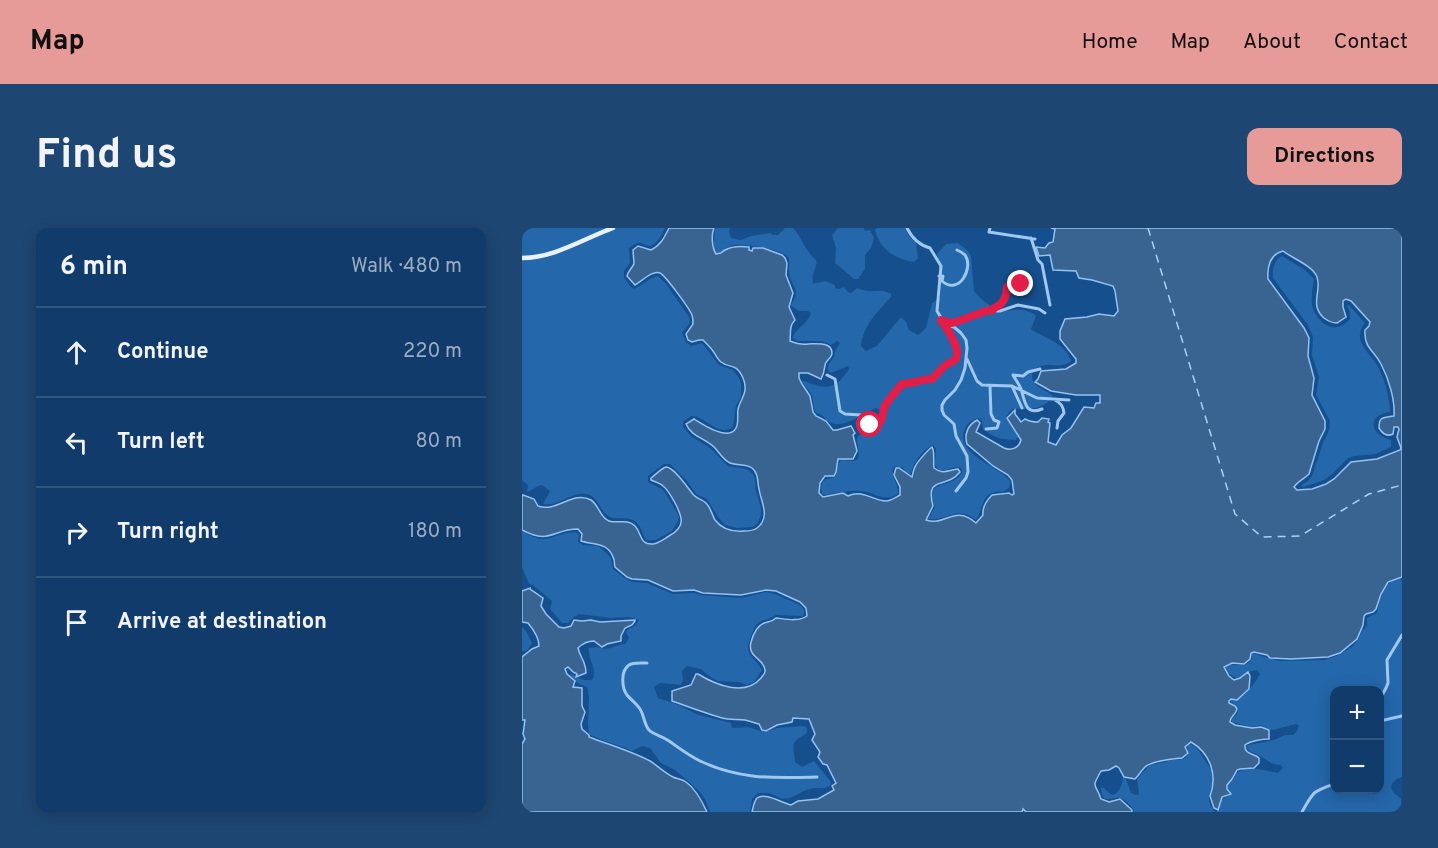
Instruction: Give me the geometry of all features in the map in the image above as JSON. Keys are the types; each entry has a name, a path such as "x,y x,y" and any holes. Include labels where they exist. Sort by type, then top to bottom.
{"main road":[{"path":"522,258 557,252 613,228"}],"street":[{"path":"827,375 835,379 840,411 844,414 861,415 870,425 876,425 884,416 884,407 902,384 932,379 957,356 955,343 937,311 941,266 930,248 922,246 915,240 907,228"},
{"path":"990,228 989,232 1033,238 1038,260 1042,264 1050,305"},
{"path":"939,276 943,276 944,284 953,286 960,283 967,273 966,258 957,250"},
{"path":"993,310 999,307 1007,295 1007,287 1012,283 1021,284"},
{"path":"941,320 951,323 986,311 1000,311 1018,305 1039,309 1045,313"},
{"path":"945,325 954,327 966,340 967,348 961,380 942,405 944,415 954,424 956,436 967,456 968,472 956,491"},
{"path":"966,358 977,381 982,385 1012,386 1037,398 1069,400"},
{"path":"1040,369 1023,376 1013,375 1028,408 1036,412 1042,410"},
{"path":"986,429 997,428 999,422 994,420 991,414 990,386"},
{"path":"1012,386 1022,408"},
{"path":"1054,399 1064,408 1057,428"},
{"path":"1384,692 1388,683 1387,660 1402,635"},
{"path":"647,663 634,663 627,666 623,680 627,695 639,708 647,728 653,733 665,738 676,748 700,761 735,774 763,777 817,777"},
{"path":"1384,720 1402,716"},
{"path":"1302,812 1317,790 1330,786"}],"shaded area":[{"path":"522,228 665,228 650,246 638,243 629,248 630,263 624,271 624,277 634,289 658,276 689,317 690,323 682,333 686,342 691,346 702,343 719,365 733,370 739,378 741,397 736,406 733,427 722,430 701,418 691,416 683,422 683,427 692,437 710,448 728,466 747,469 753,474 761,508 757,524 752,527 737,528 725,525 707,499 696,494 670,464 664,464 648,476 648,482 662,489 679,516 672,531 656,540 646,540 640,527 632,520 607,515 590,495 579,494 548,505 543,504 550,491 542,485 527,492 528,485 522,480"},
{"path":"669,228 714,228 712,241 716,254 742,246 749,247 752,251 753,248 763,248 785,258 786,275 793,293 789,307 795,320 791,327 790,341 826,345 832,353 821,379 808,373 799,373 799,378 810,396 816,416 826,421 833,430 851,426 855,433 853,435 857,451 853,459 838,459 834,476 825,476 820,483 819,493 823,497 843,493 848,496 858,494 886,501 892,500 900,495 900,487 894,475 896,468 912,477 918,463 932,447 934,468 943,472 958,469 960,472 949,480 934,486 931,496 933,506 926,520 939,521 962,516 976,523 983,515 985,504 992,495 1014,494 1012,480 1008,475 993,466 967,444 966,433 971,424 977,420 980,423 976,432 1004,448 1014,448 1021,440 1007,418 1015,410 1021,422 1025,419 1038,422 1042,418 1049,419 1048,442 1056,445 1062,435 1071,428 1084,407 1094,408 1096,403 1100,403 1100,395 1076,395 1051,391 1035,382 1041,371 1066,369 1076,363 1076,359 1060,339 1060,331 1065,319 1099,314 1114,316 1118,311 1113,286 1079,278 1076,271 1053,270 1050,255 1039,256 1036,247 1045,248 1053,242 1055,229 1051,228 1402,228 1402,577 1388,582 1376,609 1364,616 1357,639 1340,653 1328,657 1291,659 1270,658 1254,652 1244,664 1232,663 1224,667 1234,680 1248,672 1250,676 1249,689 1237,700 1229,701 1237,709 1230,722 1235,725 1261,727 1269,730 1269,739 1256,740 1245,745 1246,751 1259,758 1259,763 1254,768 1237,770 1227,785 1231,794 1222,797 1218,810 1214,808 1210,796 1213,780 1211,765 1203,752 1191,742 1185,747 1188,753 1182,758 1152,763 1144,768 1135,779 1124,777 1116,766 1101,771 1095,785 1101,799 1109,802 1120,799 1132,812 1026,812 1023,809 1022,812 752,812 755,801 760,796 791,805 798,801 818,799 834,790 832,786 836,783 827,765 823,764 818,757 820,752 812,740 815,734 809,719 793,718 792,722 777,725 766,731 762,730 759,724 722,718 672,701 672,691 691,685 696,674 730,687 747,687 754,684 765,673 764,666 753,655 750,647 756,631 762,624 776,618 792,620 803,618 807,616 806,608 800,602 776,591 766,590 741,595 703,593 694,590 673,591 648,580 627,577 615,567 611,552 604,546 581,541 582,534 578,529 545,536 522,530 523,495 534,499 538,506 545,507 552,507 571,499 584,498 594,502 606,519 612,522 632,524 645,543 657,543 675,532 681,524 679,511 668,491 651,480 666,467 676,474 694,495 706,503 715,520 724,528 751,531 757,528 764,519 764,509 754,470 728,462 714,447 691,431 686,424 694,419 715,431 733,432 737,426 738,409 745,391 745,383 740,373 720,361 703,340 692,342 688,340 686,334 693,324 692,315 663,275 654,273 635,285 627,276 634,264 633,250 638,246 651,250 660,243","holes":["1283,251 1315,273 1318,282 1317,308 1324,318 1337,323 1346,317 1343,307 1343,301 1346,299 1351,301 1370,322 1365,330 1366,341 1384,370 1394,403 1394,416 1381,419 1379,428 1383,433 1389,435 1393,434 1394,427 1399,429 1397,437 1400,450 1377,459 1351,462 1334,479 1312,489 1297,490 1294,487 1309,474 1325,429 1325,421 1312,395 1314,378 1308,356 1309,338 1268,279 1272,258"]},
{"path":"730,228 731,238 741,240 770,233 778,235 785,228 793,228 816,260 813,283 825,281 835,285 835,288 844,287 851,293 857,288 891,294 865,332 861,346 866,351 877,346 901,317 909,330 918,335 926,328 932,303 940,298 941,280 937,254 946,244 958,243 968,251 971,256 976,294 999,310 1022,310 1034,314 1036,316 1031,329 1064,349 1071,361 1063,365 1045,365 1033,369 1034,383 1053,396 1048,402 1038,407 1014,409 1010,412 1006,418 1018,437 1016,440 1002,439 992,435 983,429 982,421 978,418 969,423 964,431 963,439 967,447 1010,481 1009,488 987,496 976,520 969,515 957,513 928,519 935,507 932,495 935,488 955,480 962,472 958,467 939,470 935,465 936,449 933,445 919,457 911,474 903,468 895,466 893,468 898,494 883,497 857,491 822,494 822,482 835,477 841,460 858,459 858,436 876,423 882,411 876,408 842,424 831,423 816,413 812,395 802,382 825,387 835,384 844,376 849,369 848,366 831,373 828,371 828,365 840,343 837,341 831,345 822,341 797,341 793,338 811,313 799,311 791,306 796,293 789,274 788,257 771,249 740,245 730,246 718,254 714,252 715,229"},
{"path":"838,228 864,228 865,231 870,230 874,238 871,248 865,255 865,269 858,279 854,279 835,263 836,248 832,235"},
{"path":"877,228 905,228 916,243 918,258 914,262 901,259 889,252 877,237 875,230"},
{"path":"1282,256 1305,270 1314,279 1313,308 1325,324 1333,327 1345,324 1350,319 1347,306 1349,305 1365,323 1361,329 1361,340 1380,370 1390,406 1390,412 1377,417 1374,425 1379,434 1391,440 1391,447 1376,454 1348,458 1324,480 1303,487 1301,485 1312,476 1329,430 1330,421 1316,395 1319,377 1312,355 1313,337 1308,325 1273,278 1274,265"},
{"path":"522,531 545,539 576,532 579,535 578,542 601,548 611,558 613,569 626,579 632,582 647,583 673,594 694,593 741,598 766,592 798,604 804,609 803,616 776,615 760,622 755,627 748,647 750,655 762,670 754,682 747,685 739,682 718,681 701,669 687,666 682,671 681,685 660,683 654,687 658,698 696,714 731,723 732,728 748,727 765,732 777,728 806,727 807,733 794,744 795,762 802,767 814,761 831,782 830,786 806,790 790,798 782,799 769,793 758,793 752,799 750,812 710,812 705,799 698,790 675,770 661,763 650,748 642,746 632,751 589,734 587,687 574,680 570,673 584,680 593,679 594,670 589,648 605,649 625,644 629,638 626,632 639,620 630,617 610,618 579,614 568,623 562,623 550,609 552,601 529,584 522,567"},
{"path":"1402,580 1402,777 1391,787 1401,799 1402,812 1216,812 1221,800 1232,794 1228,784 1236,773 1252,769 1278,773 1283,768 1246,747 1285,735 1293,735 1299,725 1273,730 1261,725 1252,727 1232,722 1238,709 1231,700 1245,694 1260,674 1257,670 1236,678 1225,668 1232,665 1245,665 1252,659 1252,653 1279,661 1324,660 1339,655 1353,646 1367,626 1367,618 1377,613 1386,587 1392,581"},
{"path":"530,588 543,598 541,606 559,627 571,626 574,620 600,622 635,620 632,625 625,628 621,641 602,647 594,641 589,641 578,648 586,673 576,677 577,674 568,667 565,669 575,681 573,687 582,688 582,706 585,712 581,724 582,729 589,737 643,757 670,775 686,782 696,792 707,812 522,812 522,744 525,739 523,734 525,720 522,720 522,657 539,646 532,628 528,623 522,622 522,591"},
{"path":"522,627 532,643 526,651 522,651"},
{"path":"1190,744 1199,751 1212,772 1213,780 1209,801 1215,812 1134,812 1123,799 1103,797 1101,788 1113,795 1120,788 1123,778 1126,779 1131,793 1139,794 1137,779 1150,765 1184,759 1189,754 1187,747"}],"ferry route":[{"path":"1148,228 1235,514 1262,537 1300,536 1369,494 1402,485"}],"route":[{"path":"870,425 876,425 882,420 884,407 900,385 932,379 955,359 957,356 955,343 941,320 951,323 993,310 999,307 1007,295 1007,287 1012,283 1021,284"}]}
